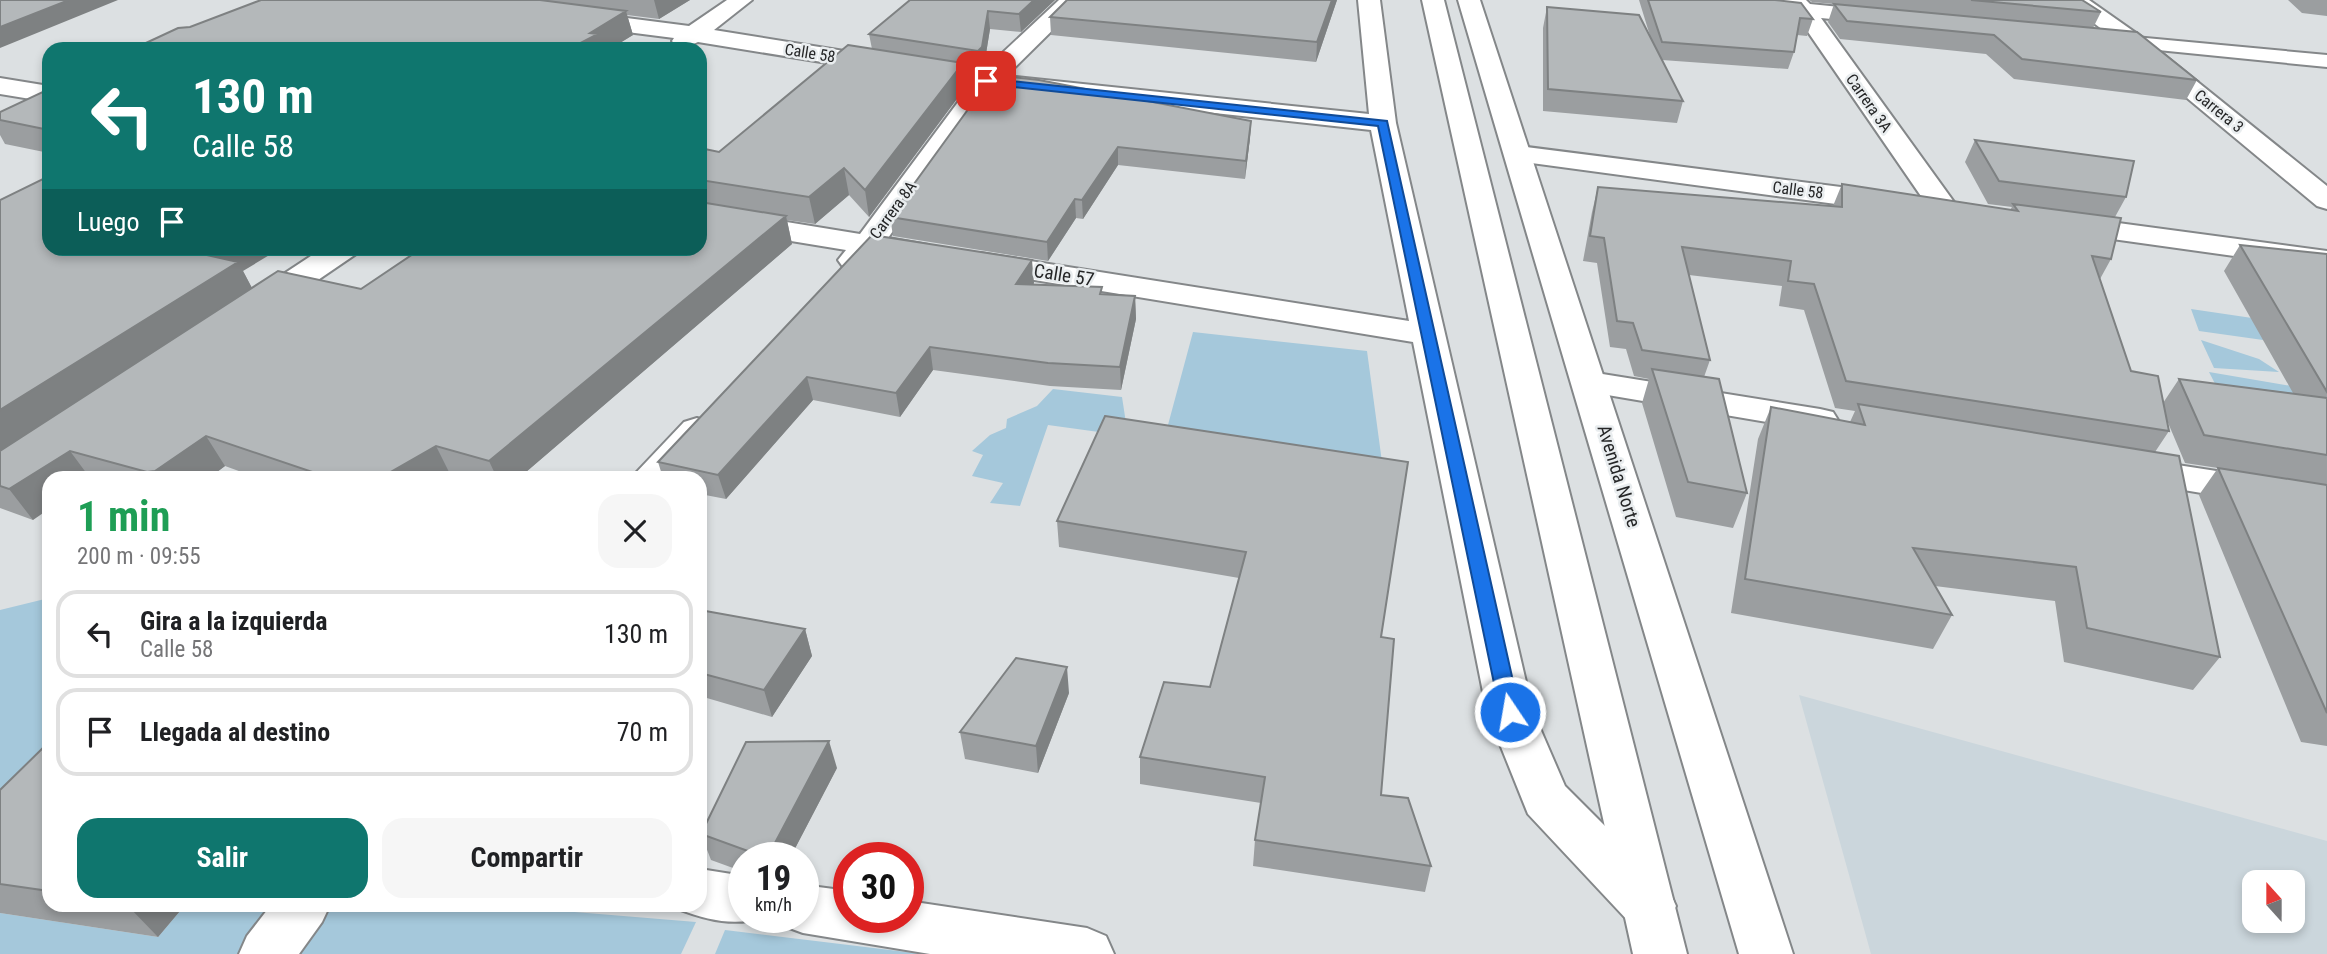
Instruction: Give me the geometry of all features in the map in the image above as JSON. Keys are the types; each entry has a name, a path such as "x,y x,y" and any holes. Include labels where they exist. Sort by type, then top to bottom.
{"street":[{"path":"682,42 741,0"},
{"name":"Carrera 8A","path":"831,285 869,244 986,81 1072,0"},
{"path":"1369,0 1383,123 1510,712 1546,799 1649,906"},
{"path":"1433,0 1660,954"},
{"name":"Avenida Norte","path":"1469,0 1766,954"},
{"path":"1696,0 1797,5 1900,19"},
{"name":"Carrera 3","path":"2074,0 2136,43 2327,200"},
{"name":"Carrera 3A","path":"1797,5 1958,211"},
{"name":"Calle 58","path":"557,16 695,34 986,81 1383,123"},
{"path":"2094,38 2136,43"},
{"path":"0,86 42,93"},
{"path":"24,113 42,105"},
{"name":"Calle 58","path":"1519,154 1958,211"},
{"name":"Calle 57","path":"707,218 1427,334"},
{"path":"2040,222 2327,260"},
{"path":"230,324 333,256"},
{"path":"1590,383 1849,424"},
{"path":"657,471 719,406"},
{"path":"2095,464 2327,501"},
{"path":"707,894 728,897"},
{"path":"266,954 298,912"},
{"path":"924,928 1087,954"}],"lane":[{"path":"2136,43 2327,61"}],"shaded area":[{"path":"2191,309 2286,323 2327,349 2199,331"},
{"path":"1193,332 1367,351 1382,462 1165,436"},
{"path":"2201,340 2259,359 2279,372 2214,368"},
{"path":"2209,372 2327,392 2228,409"},
{"path":"1053,389 1122,397 1128,436 1048,425 1020,506 990,503 1003,483 972,476 983,455 972,451 990,435 1006,428 1007,419 1037,406"},
{"path":"42,600 42,813 0,859 0,610"},
{"path":"1799,695 2327,841 2327,954 1871,954"},
{"path":"179,912 285,912 252,954 0,954 0,913 158,937"},
{"path":"323,912 575,912 696,922 681,954 289,954"},
{"path":"725,930 728,933 750,933 923,954 715,954"}],"building":[{"path":"0,0 69,0 0,27"},
{"path":"261,0 540,0 626,11 590,33 598,34 583,42 148,42 178,28 190,27"},
{"path":"910,0 1034,0 1019,14 988,11 982,47 978,51 869,34"},
{"path":"1067,0 1332,0 1317,42 1050,17"},
{"path":"1648,0 1775,0 1801,3 1813,19 1800,18 1794,52 1662,42"},
{"path":"1971,0 2082,0 2101,12"},
{"path":"1834,4 2137,32 2197,80 2022,59 1994,35 1847,21"},
{"path":"1547,7 1639,15 1683,101 1548,89"},
{"path":"848,45 963,63 865,190 844,168 809,197 707,181 707,149 719,152"},
{"path":"993,75 1039,80 1251,121 1246,161 1118,147 1082,200 1075,199 1047,242 890,217"},
{"path":"42,92 42,129 0,120 0,112"},
{"path":"1975,140 2134,161 2126,197 1999,181"},
{"path":"42,179 42,256 211,256 238,262 0,410 0,200"},
{"path":"1842,184 2018,211 2013,204 2121,218 2111,259 2092,256 2131,371 2158,376 2169,431 1846,381 1814,284 1788,281 1791,261 1682,247 1710,360 1642,350 1633,323 1617,321 1604,238 1590,236 1598,187 1842,207"},
{"path":"707,203 786,216 489,461 436,446 392,471 309,471 206,436 155,471 143,471 70,451 9,489 0,486 0,451 278,271 361,289 410,256 707,256"},
{"path":"872,235 1032,260 1016,284 1102,287 1100,294 1135,296 1120,367 1048,363 930,347 896,393 807,377 718,475 658,462"},
{"path":"2240,245 2327,254 2327,392"},
{"path":"1652,369 1719,379 1747,493 1688,482"},
{"path":"2179,379 2327,398 2327,455 2204,435"},
{"path":"1858,404 2179,456 2220,657 2087,628 2076,567 1913,548 1952,615 1745,579 1771,407 1865,425"},
{"path":"1105,416 1408,462 1381,637 1394,639 1381,795 1408,798 1431,866 1255,840 1265,777 1140,757 1164,682 1210,687 1246,552 1057,521"},
{"path":"2218,468 2327,485 2327,713"},
{"path":"707,611 805,629 764,690 707,675"},
{"path":"1016,658 1067,667 1036,746 960,732"},
{"path":"829,741 775,842 728,844 707,836 707,822 746,742"},
{"path":"42,749 42,890 0,884 0,790"}],"route":[{"path":"986,81 1383,123 1510,712"}]}
